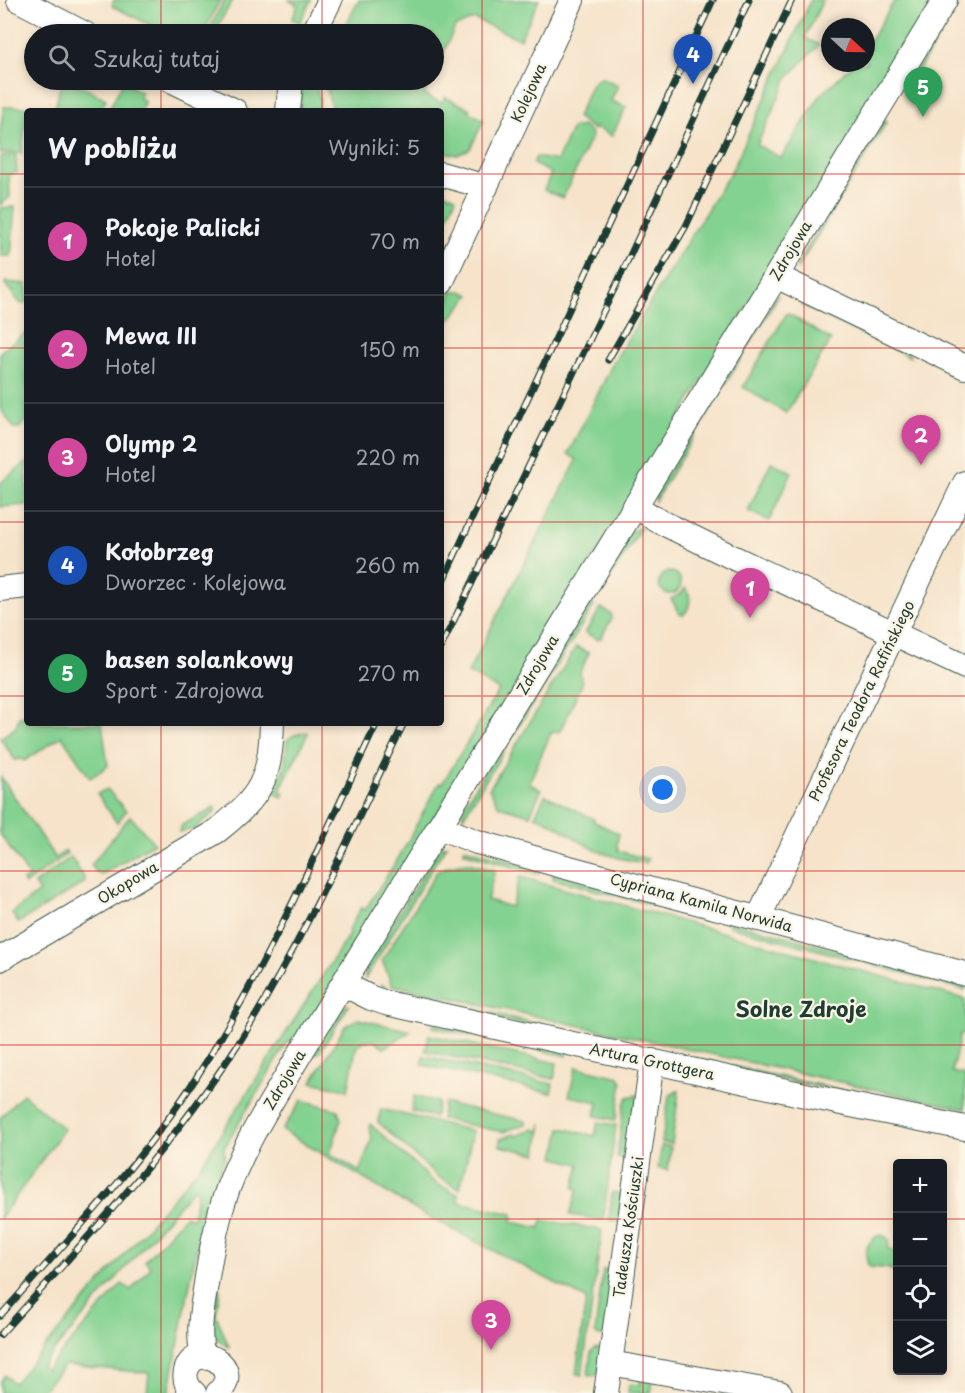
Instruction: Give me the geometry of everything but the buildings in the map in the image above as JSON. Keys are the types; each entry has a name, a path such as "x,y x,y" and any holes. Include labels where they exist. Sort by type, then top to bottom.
{"street":[{"path":"19,0 66,24"},
{"path":"318,24 330,0"},
{"name":"Kolejowa","path":"444,277 572,0"},
{"name":"Zdrojowa","path":"203,1357 201,1327 205,1287 217,1226 228,1190 248,1142 945,0"},
{"path":"192,90 229,108"},
{"path":"288,108 290,90"},
{"path":"444,175 486,187"},
{"path":"776,276 965,367"},
{"name":"Profesora Teodora Rafińskiego","path":"759,919 965,483"},
{"path":"635,506 657,520 709,546 965,667"},
{"path":"0,589 24,586"},
{"name":"Okopowa","path":"0,959 217,831 244,810 261,787 268,769 272,726"},
{"name":"Cypriana Kamila Norwida","path":"439,827 477,842 965,974"},
{"name":"Artura Grottgera","path":"343,984 371,999 386,1003 965,1128"},
{"name":"Tadeusza Kościuszki","path":"606,1393 652,1061"},
{"path":"194,1393 186,1381 187,1370 193,1361 203,1357 211,1357 222,1364 226,1372 224,1391"},
{"path":"610,1363 780,1393"}],"green space":[{"path":"114,0 220,0 208,24 149,24 112,6"},
{"path":"224,0 233,0 219,24 212,24"},
{"path":"288,0 311,0 300,22 292,19 298,5"},
{"path":"359,0 539,0 520,39 474,19 455,27 444,52 444,24 346,24"},
{"path":"811,0 823,0 805,38 819,45 788,77 757,145 781,158 820,96 845,72 875,72 875,32 895,0 935,0 296,1045 288,1041 224,1148 225,1157 202,1221 169,1393 147,1393 149,1373 65,1365 40,1393 0,1393 0,1381 5,1375 14,1383 201,1165 350,933 348,931 361,908 365,910 401,854 439,783 442,784 499,690 468,673 577,460 568,454 614,361 733,168","holes":["193,1189 197,1192 193,1219 186,1215 145,1261 151,1267 131,1290 122,1284 46,1370 41,1366"]},
{"path":"958,5 918,71 914,72 954,7"},
{"path":"598,78 618,85 611,101 626,107 612,136 595,127 594,130 577,117 592,84"},
{"path":"59,90 88,90 106,99 102,108 56,108"},
{"path":"119,90 137,90 141,92 139,98 145,101 142,108 112,108"},
{"path":"301,90 317,90 319,108 300,108"},
{"path":"327,90 426,90 424,95 442,103 445,97 470,109 469,112 484,120 470,149 457,155 444,152 444,108 331,108"},
{"path":"4,107 27,107 24,108 22,153 0,153 0,131"},
{"path":"885,119 886,123 797,269 797,265"},
{"path":"583,126 592,135 563,198 544,190 551,173 533,164 536,157 557,161 572,128"},
{"path":"16,155 17,173 9,174 10,197 0,205 0,156"},
{"path":"444,193 456,198 444,225"},
{"path":"15,207 11,256 1,256 0,208"},
{"path":"6,282 24,284 24,304 20,303 5,284"},
{"path":"461,291 470,295 444,326 444,309 452,292"},
{"path":"779,295 655,501 655,493"},
{"path":"803,299 907,348 910,357 801,305"},
{"path":"787,313 831,340 786,413 743,387"},
{"path":"24,334 24,424 19,428 14,428 0,408 0,352"},
{"path":"771,462 792,472 769,521 748,511"},
{"path":"24,464 24,505 0,507 0,483"},
{"path":"642,526 602,592 600,584 630,532"},
{"path":"670,572 678,575 681,583 678,591 670,594 662,591 659,583 662,575"},
{"path":"685,588 690,602 683,615 671,599 681,594"},
{"path":"594,605 463,817 462,808 587,606"},
{"path":"601,608 611,614 612,618 601,638 597,639 585,633"},
{"path":"576,647 589,653 580,672 582,684 560,731 551,733 529,783 541,790 530,815 499,806 489,789"},
{"path":"24,716 24,726 102,726 108,766 90,778 62,736 24,761 15,760 0,738 16,727 19,717"},
{"path":"308,733 280,790 284,793 282,797 274,793 285,764 287,740 294,735"},
{"path":"1,777 55,858 66,851 67,854 25,884 23,881 29,876 0,834"},
{"path":"107,789 126,811 117,823 97,794"},
{"path":"545,795 619,834 618,851 648,859 646,863 608,855 596,850 535,816"},
{"path":"216,807 215,812 194,829 179,832 182,825"},
{"path":"130,816 154,843 101,875 97,873 91,865"},
{"path":"447,845 365,979 365,967 439,848"},
{"path":"464,848 541,869 538,874 466,853"},
{"path":"71,857 85,879 84,883 18,923 12,913 39,892 34,884"},
{"path":"468,863 495,870 487,900 511,907 520,877 965,999 965,1034 960,1034 952,1072 965,1075 965,1109 392,985 382,960 438,870"},
{"path":"553,873 713,916 709,920 553,879"},
{"path":"728,921 965,984 965,990 729,926"},
{"path":"382,984 391,991 567,1030 566,1034 377,992"},
{"path":"349,1005 320,1052 311,1054 340,1008"},
{"path":"358,1019 411,1031 384,1048 370,1041 362,1042 356,1048 348,1090 312,1082 345,1026"},
{"path":"433,1024 568,1051 567,1056 432,1027"},
{"path":"429,1035 557,1063 554,1079 425,1051"},
{"path":"424,1056 553,1084 551,1093 422,1065"},
{"path":"694,1058 965,1116 694,1062"},
{"path":"576,1067 619,1077 622,1082 616,1120 595,1116 598,1102 569,1096"},
{"path":"679,1090 672,1144 662,1142 669,1096"},
{"path":"23,1094 64,1129 0,1219 0,1118"},
{"path":"638,1095 630,1160 617,1158 624,1104 628,1097"},
{"path":"414,1096 438,1102 435,1117 411,1111"},
{"path":"302,1100 338,1110 341,1119 330,1154 360,1172 372,1138 370,1124 435,1183 459,1195 458,1202 513,1214 512,1222 540,1228 542,1220 602,1230 582,1375 576,1374 586,1299 423,1214 282,1130"},
{"path":"444,1103 526,1121 526,1124 503,1132 441,1119"},
{"path":"381,1109 473,1131 460,1189 439,1178 378,1122"},
{"path":"598,1122 616,1125 603,1220 570,1215 578,1189 574,1188 580,1164 555,1158 561,1128 595,1136"},
{"path":"542,1124 537,1154 500,1146 500,1139 533,1129 540,1131"},
{"path":"662,1145 671,1147 668,1170 658,1168"},
{"path":"612,1192 625,1194 620,1221 609,1220"},
{"path":"880,1235 889,1241 888,1248 893,1251 893,1270 869,1267 867,1248"},
{"path":"603,1270 615,1271 606,1337 595,1333"},
{"path":"218,1286 220,1291 216,1315 229,1347 221,1342 213,1329 213,1312"},
{"path":"595,1348 604,1350 598,1375 588,1376 591,1352"},
{"path":"641,1374 654,1376 651,1393 628,1393 629,1384 639,1385"}],"railway":[{"path":"444,579 713,0"},
{"path":"444,641 620,277 749,0"},
{"path":"608,360 686,226 792,0"},
{"path":"0,1316 127,1171 196,1078 222,1036 270,948 376,726"},
{"path":"0,1335 126,1193 185,1119 240,1041 306,924 403,726"}],"place":[{"name":"Kołobrzeg","path":"693,84"},
{"name":"basen solankowy","path":"923,117"},
{"name":"Mewa III","path":"921,465"},
{"name":"Pokoje Palicki","path":"750,618"},
{"name":"Olymp 2","path":"491,1350"}],"district":[{"name":"Solne Zdroje","path":"801,1010"}]}
